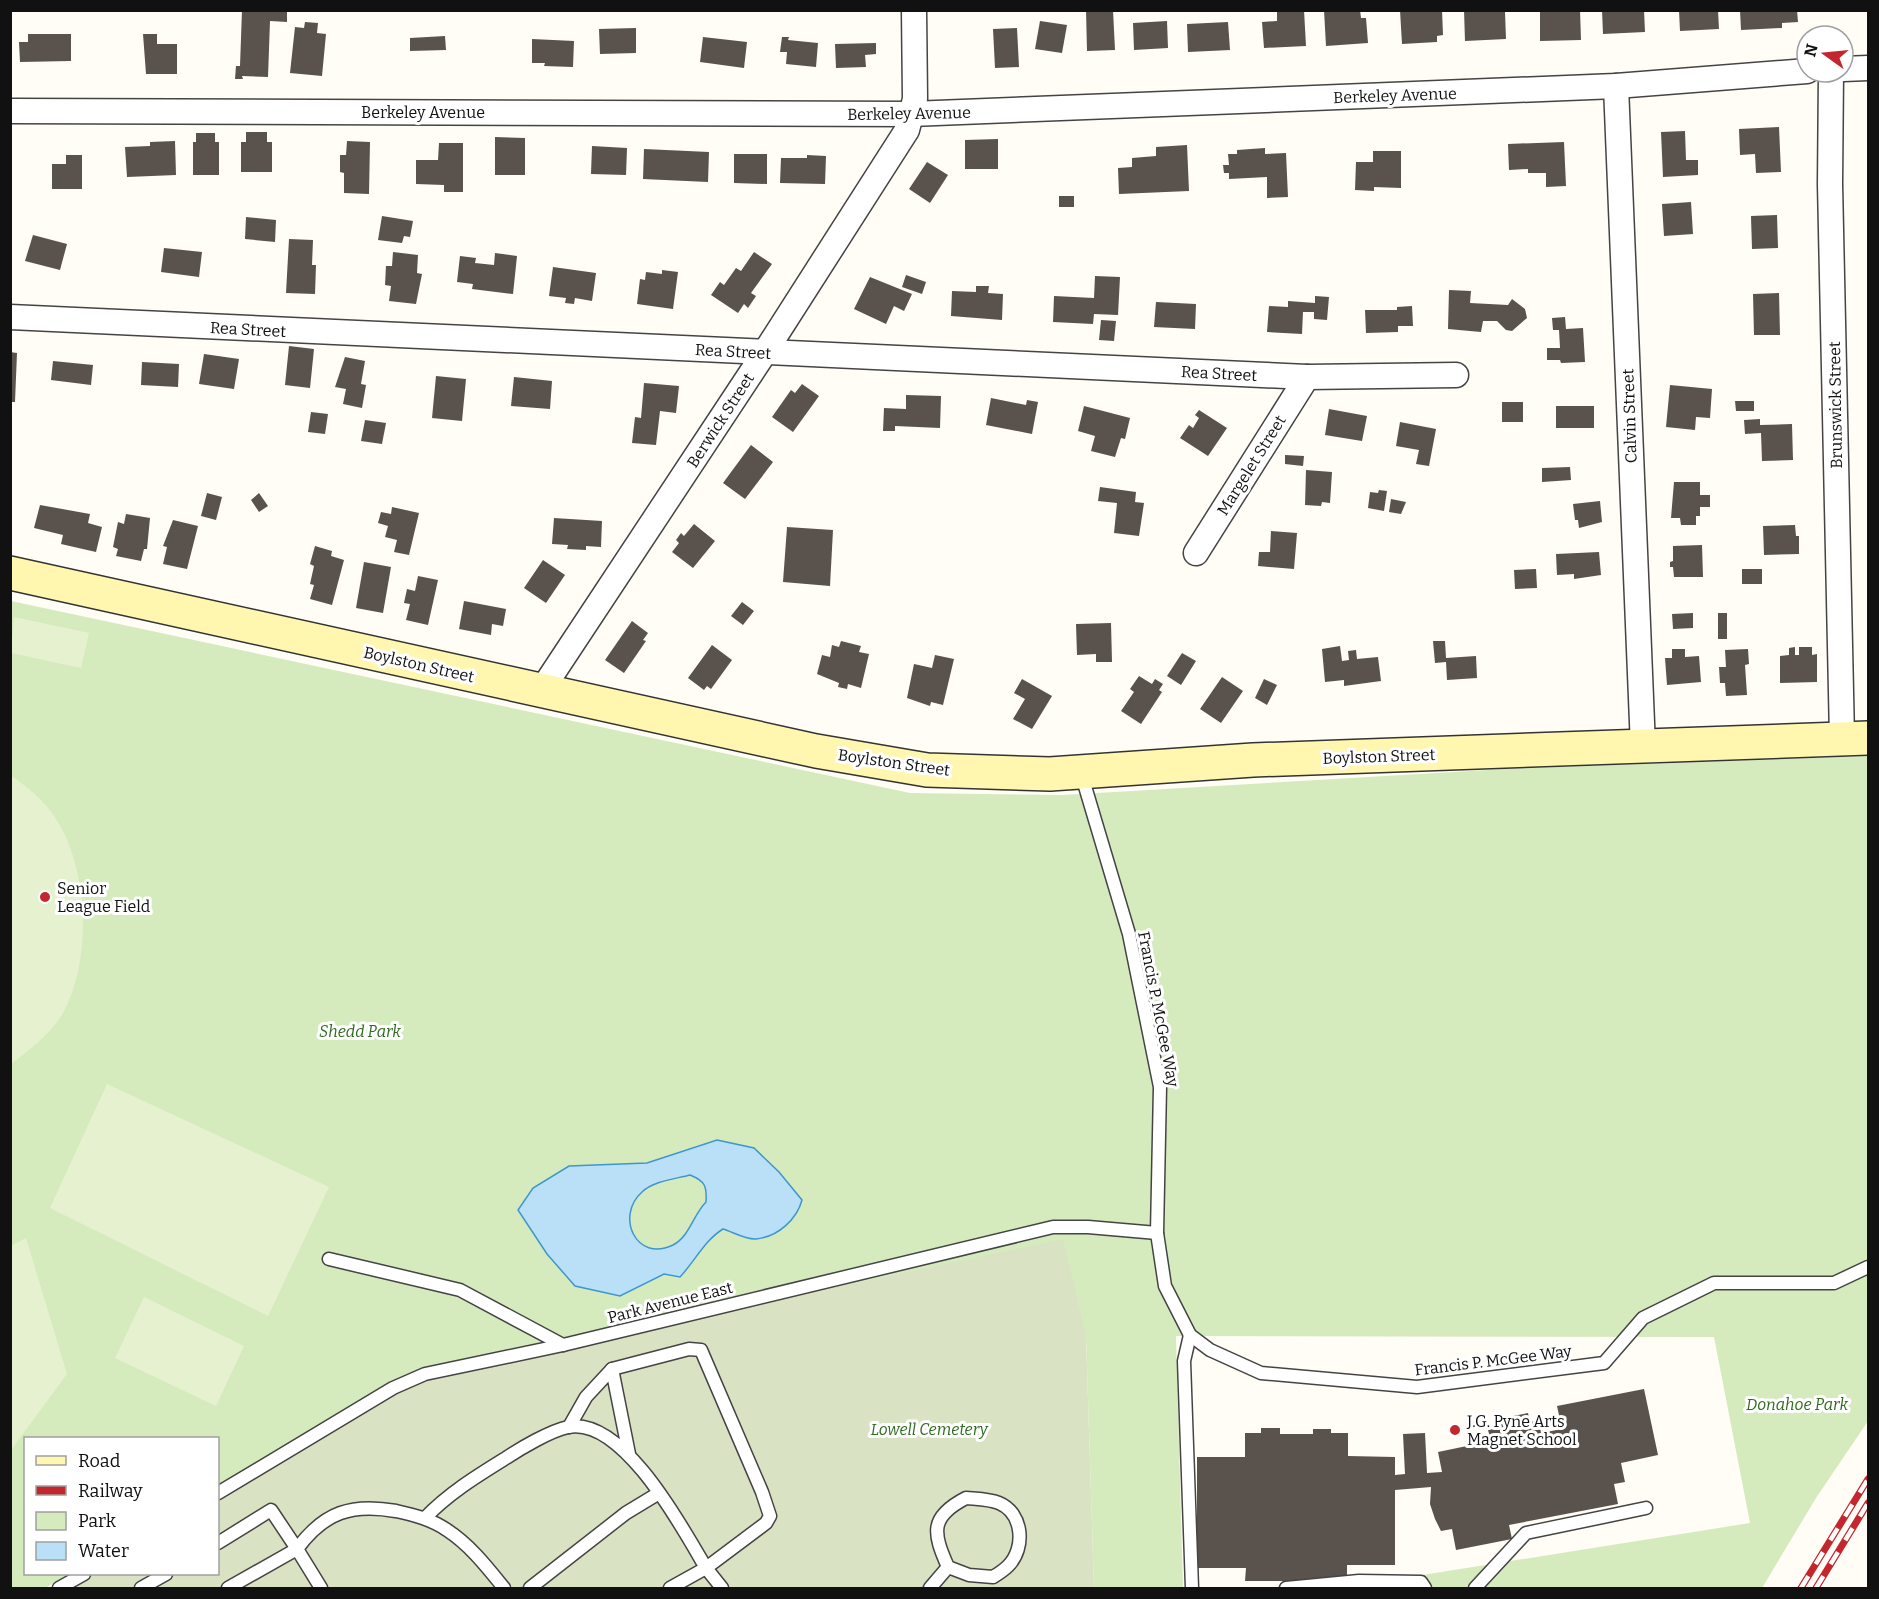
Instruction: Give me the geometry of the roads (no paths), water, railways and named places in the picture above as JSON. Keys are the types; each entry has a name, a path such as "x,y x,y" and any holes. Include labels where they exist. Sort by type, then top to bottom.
{"main road":[{"name":"Boylston Street","path":"10,573 816,751 927,770 1050,774 1253,760 1862,738"}],"street":[{"name":"Berwick Street","path":"541,691 765,352 906,130 915,99 914,10"},
{"name":"Berkeley Avenue","path":"10,111 911,114 1616,86 1795,72"},
{"name":"Brunswick Street","path":"1831,84 1830,184 1862,738"},
{"name":"Calvin Street","path":"1616,86 1643,747"},
{"name":"Rea Street","path":"10,317 1307,377 1456,375"},
{"name":"Margelet Street","path":"1196,554 1307,377"}],"lane":[{"name":"Francis P. McGee Way","path":"1081,772 1129,934 1160,1087 1157,1233 1165,1286 1190,1335 1210,1350 1261,1373 1417,1387 1604,1363 1643,1318 1714,1283 1834,1283 1869,1267"},
{"name":"Park Avenue East","path":"219,1492 393,1388 425,1374 563,1345 1053,1227 1088,1227 1157,1233"},
{"path":"329,1259 460,1290 563,1345"},
{"path":"1190,1335 1184,1361 1192,1588"},
{"path":"569,1427 586,1397 612,1369 689,1349 700,1350 762,1492 770,1516 766,1523 706,1568 670,1588"},
{"path":"612,1369 629,1454"},
{"path":"424,1518 443,1499 518,1450 569,1427 596,1431 629,1454 672,1510 706,1568 722,1588"},
{"path":"530,1588 626,1513 658,1493"},
{"path":"966,1498 997,1502 1012,1510 1019,1525 1020,1539 1010,1565 995,1583 948,1567 937,1541 938,1521 950,1507 966,1498"},
{"path":"228,1588 297,1549 306,1536 322,1523 354,1507 378,1508 424,1518 447,1530 481,1558 504,1588"},
{"path":"1475,1588 1526,1533 1646,1508"},
{"path":"219,1541 271,1510 321,1588"},
{"path":"930,1588 948,1567"},
{"path":"59,1588 82,1575"},
{"path":"141,1588 164,1575"},
{"path":"1286,1588 1359,1581 1421,1582 1425,1588"}],"water":[{"path":"717,1140 754,1148 779,1172 802,1200 796,1214 785,1226 764,1238 752,1239 723,1229 705,1245 680,1277 664,1274 620,1296 575,1286 547,1254 518,1210 533,1188 569,1166 647,1163","holes":["690,1175 704,1185 706,1202 684,1236 673,1245 660,1249 649,1248 640,1242 630,1224 630,1213 634,1202 642,1192 664,1181"]}],"railway":[{"path":"1801,1588 1868,1479"},
{"path":"1816,1588 1868,1503"}],"place":[{"name":"Senior League Field","path":"45,897"},
{"name":"J.G. Pyne Arts Magnet School","path":"1455,1430"}],"park label":[{"name":"Shedd Park","path":"360,1031"},
{"name":"Donahoe Park","path":"1797,1404"},
{"name":"Lowell Cemetery","path":"929,1429"}]}
